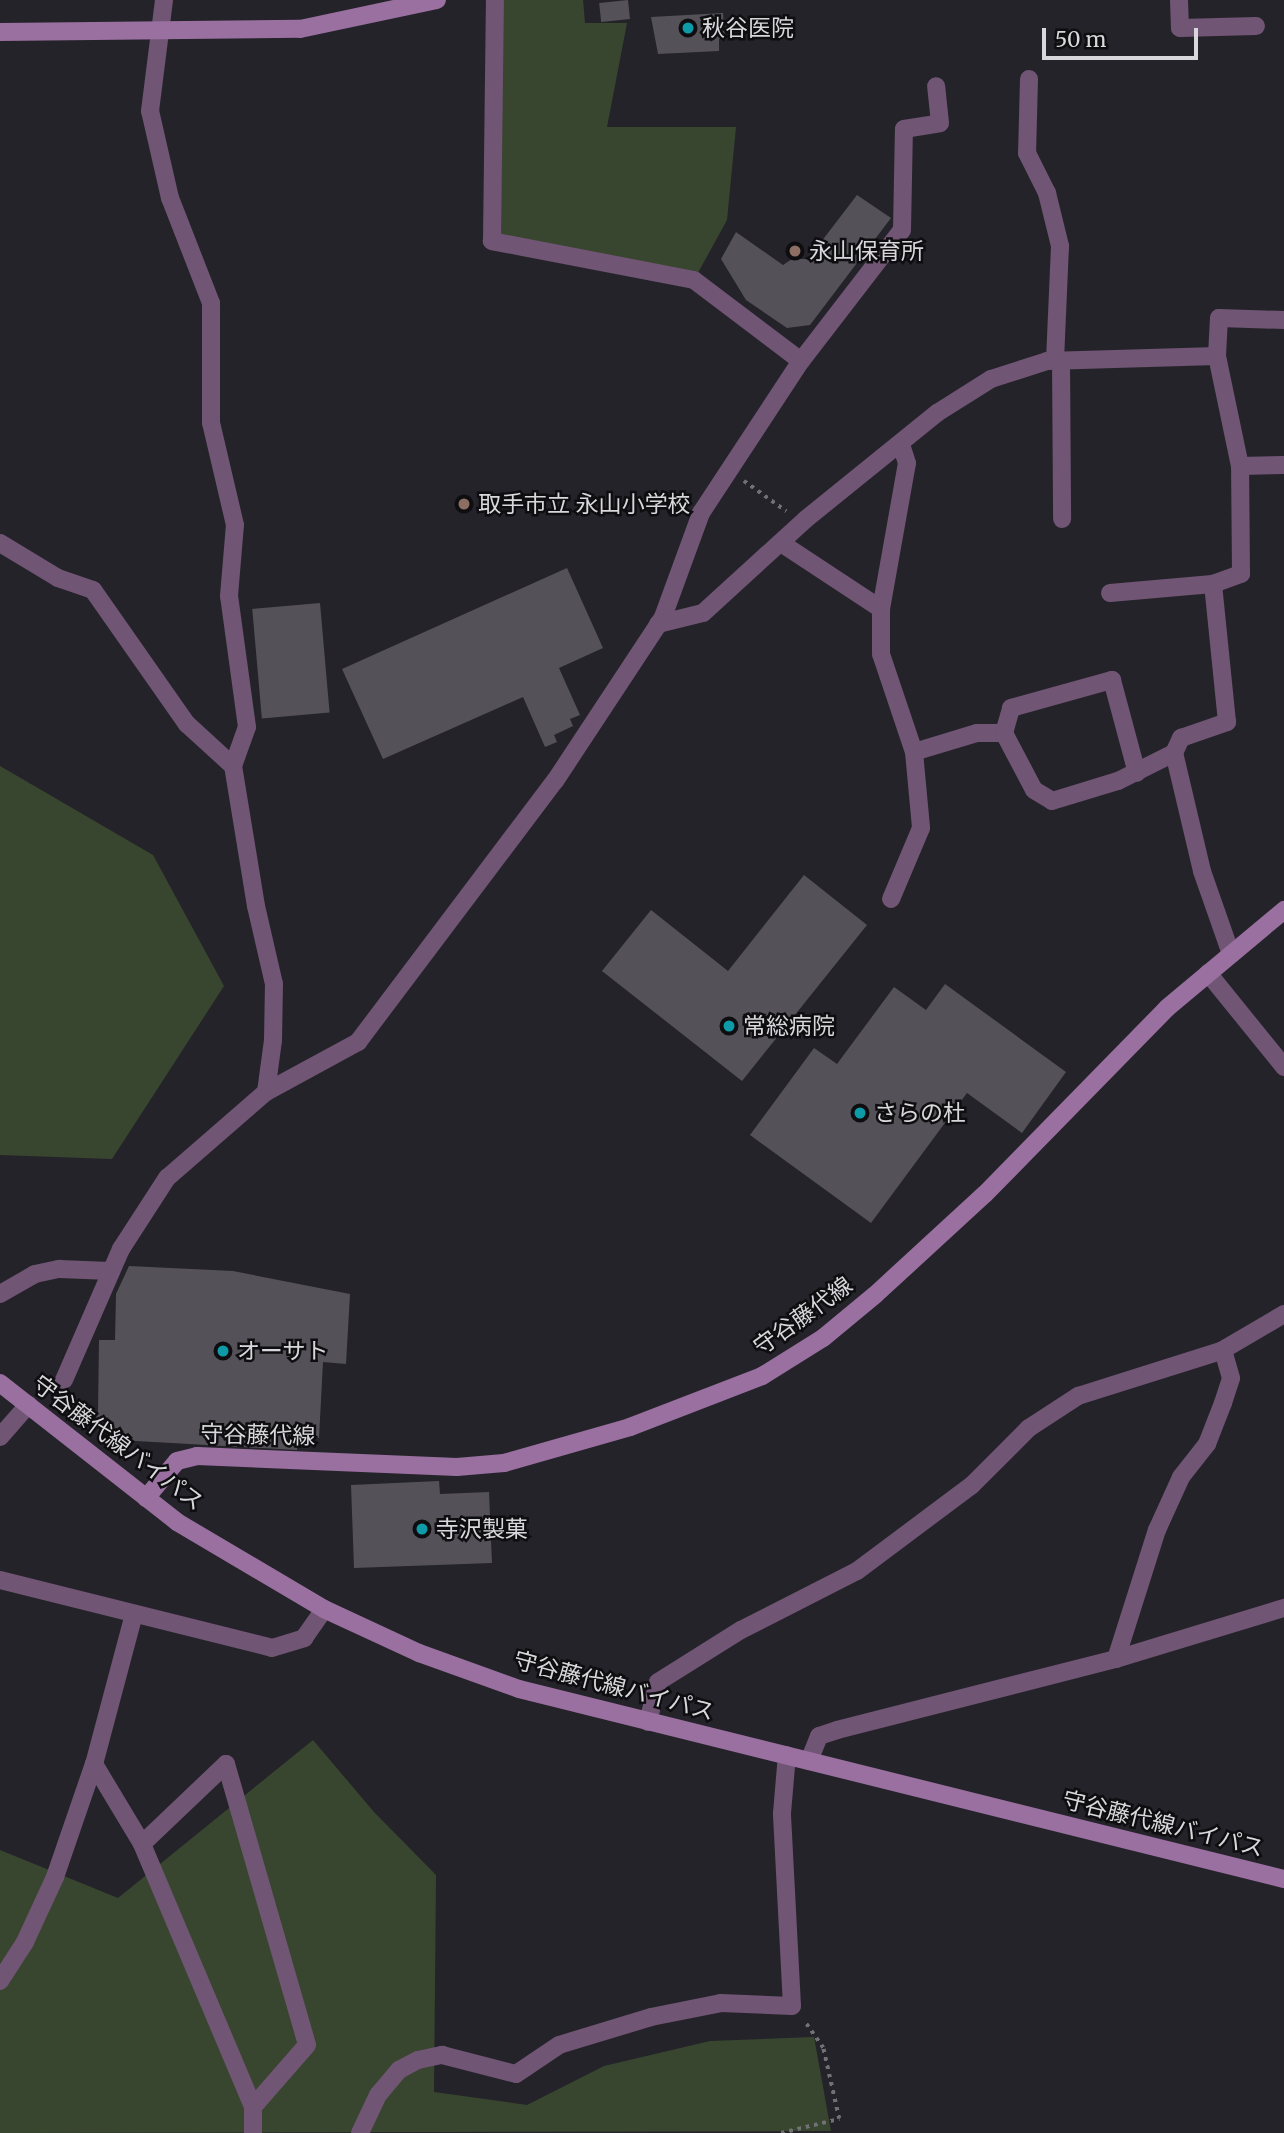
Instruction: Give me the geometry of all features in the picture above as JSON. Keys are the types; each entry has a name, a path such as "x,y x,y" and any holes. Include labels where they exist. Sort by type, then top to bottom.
{"main road":[{"path":"0,32 300,29 437,0"},
{"name":"守谷藤代線","path":"146,1498 177,1461 197,1456 457,1467 516,1460 631,1427 762,1377 823,1339 904,1269 1208,973 1284,910"},
{"name":"守谷藤代線バイパス","path":"0,1383 189,1529 324,1609 419,1653 519,1689 1284,1879"}],"street":[{"path":"164,0 163,30 149,111 170,198 211,303 211,423 235,525 229,596 247,727 233,766 256,906 274,984 266,1092"},
{"path":"495,0 492,241 694,281 801,361"},
{"path":"1180,0 1180,28 1256,26"},
{"path":"1029,79 1027,153 1047,193 1060,246 1058,361 1062,519"},
{"path":"64,1380 111,1271 167,1178 266,1092 358,1042 555,781 658,624 701,513 801,361 902,230 904,129 940,123 936,86"},
{"path":"1110,593 1213,583 1241,574 1240,466 1217,356 1219,318 1284,320"},
{"path":"658,624 703,613 802,523 937,413 991,379 1058,361 1217,356"},
{"path":"891,900 921,828 914,752 881,654 881,609 907,463 901,444"},
{"path":"1240,466 1284,465"},
{"path":"781,542 881,609"},
{"path":"0,543 58,578 93,590 187,724 233,766"},
{"path":"1137,773 1112,680 1011,708 1003,733 1034,790 1052,801 1137,773 1174,753 1181,738 1227,722 1213,583"},
{"path":"914,752 977,733 1003,733"},
{"path":"1174,753 1202,870 1231,954"},
{"path":"1208,973 1284,1067"},
{"path":"0,1294 34,1274 59,1269 111,1271"},
{"path":"648,1722 658,1682 741,1630 857,1571 972,1485 1029,1428 1078,1395 1223,1350 1284,1314"},
{"path":"1116,1659 1157,1530 1181,1477 1207,1444 1223,1403 1231,1378 1223,1350"},
{"path":"0,1437 28,1405"},
{"path":"0,1580 272,1648 304,1638 324,1609"},
{"path":"809,1761 819,1736 837,1730 1116,1659 1284,1608"},
{"path":"0,1981 25,1942 55,1877 94,1764 134,1614"},
{"path":"360,2133 378,2095 399,2070 418,2060 442,2055 516,2074 559,2045 651,2017 721,2003 792,2006 782,1812 787,1755"},
{"path":"94,1764 142,1844 253,2107 253,2133"},
{"path":"142,1844 226,1765 307,2045 253,2107"}],"path":[{"path":"729,470 802,523"},
{"path":"781,2133 839,2119 823,2048 792,2006"}],"green space":[{"path":"495,0 583,0 585,23 627,23 607,127 736,127 727,220 694,280 492,241"},
{"path":"0,766 153,855 224,986 112,1159 0,1155"},
{"path":"313,1740 374,1812 436,1875 434,2092 527,2105 604,2066 710,2041 814,2037 831,2131 0,2133 0,1850 118,1898"}],"building":[{"path":"628,0 630,19 601,22 599,3"},
{"name":"秋谷医院","path":"723,13 725,39 719,39 719,51 658,54 651,17"},
{"path":"857,195 891,218 810,325 787,328 746,300 721,259 736,232 783,265 792,259 808,259"},
{"path":"567,568 603,648 559,668 580,715 570,719 573,726 554,735 557,742 545,747 523,697 383,759 342,669"},
{"path":"320,603 330,713 262,719 252,609"},
{"name":"常総病院","path":"804,875 867,925 742,1081 602,971 651,910 728,971"},
{"name":"さらの杜","path":"945,984 1066,1072 1022,1133 967,1093 871,1223 750,1135 814,1048 837,1064 894,987 926,1010"},
{"name":"オーサト","path":"129,1266 233,1271 350,1294 346,1364 323,1362 319,1438 298,1437 297,1450 118,1440 88,1412 98,1412 99,1340 115,1340 116,1294"},
{"name":"寺沢製菓","path":"439,1481 440,1494 489,1492 492,1563 354,1568 351,1485"}],"place":[{"name":"秋谷医院","path":"688,28"},
{"name":"永山保育所","path":"795,251"},
{"name":"取手市立 永山小学校","path":"464,504"},
{"name":"常総病院","path":"729,1026"},
{"name":"さらの杜","path":"860,1113"},
{"name":"オーサト","path":"223,1351"},
{"name":"寺沢製菓","path":"422,1529"}]}
